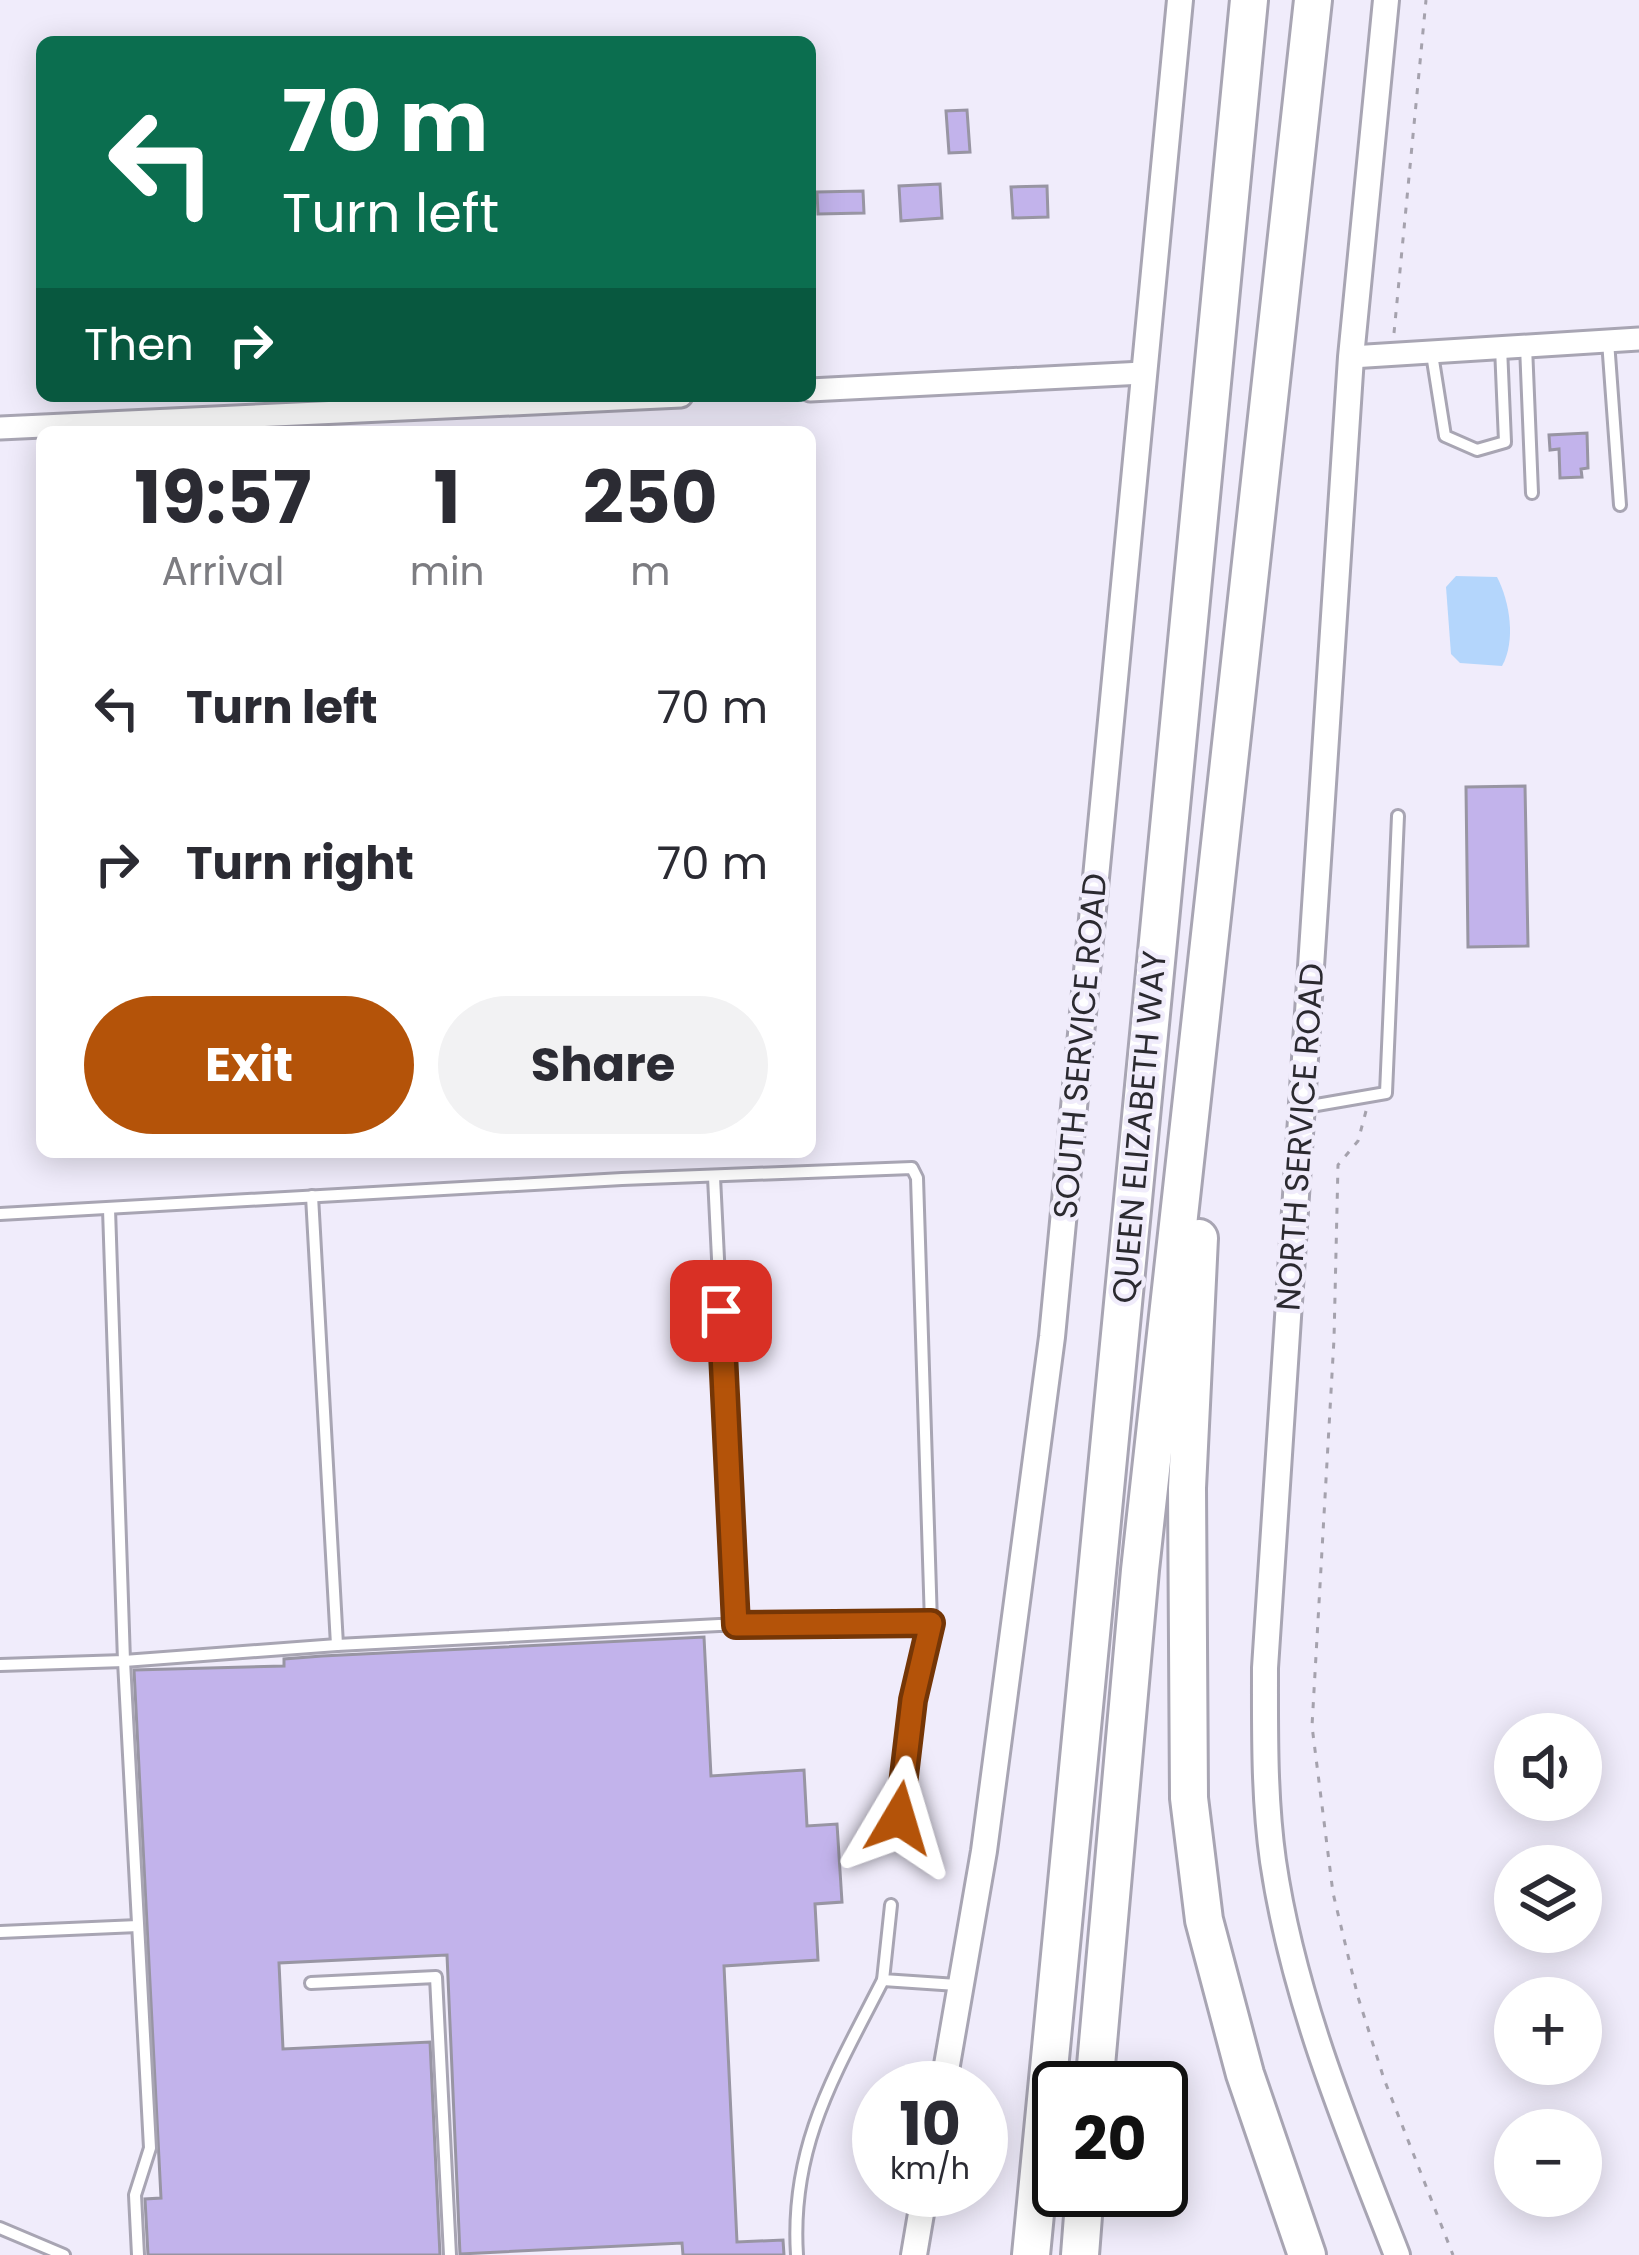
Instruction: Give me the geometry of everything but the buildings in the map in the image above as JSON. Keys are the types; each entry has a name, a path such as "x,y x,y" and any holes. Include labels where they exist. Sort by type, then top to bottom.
{"highway":[{"name":"QUEEN ELIZABETH WAY","path":"1031,2255 1249,0"},
{"name":"QUEEN ELIZABETH WAY","path":"1096,2061 1140,1570 1313,0"},
{"path":"1214,897 1187,1488 1190,1798 1204,1920 1245,2074 1307,2255"},
{"path":"1079,2255 1083,2217"}],"street":[{"name":"SOUTH SERVICE ROAD","path":"948,2061 984,1851 1052,1337 1180,0"},
{"name":"NORTH SERVICE ROAD","path":"1387,0 1351,356 1265,1668 1268,1812 1293,1958 1332,2089 1397,2255"},
{"path":"1351,356 1639,339"},
{"path":"816,390 1143,373"},
{"path":"43,426 553,402"},
{"path":"0,428 36,426"},
{"path":"914,2255 920,2217"}],"lane":[{"path":"1608,341 1620,505"},
{"path":"1526,346 1532,493"},
{"path":"1431,352 1445,436 1477,450 1505,442 1501,347"},
{"path":"1302,1108 1386,1093 1398,817"},
{"path":"0,1214 912,1168 931,1623 913,1700 899,1818"},
{"path":"714,1177 736,1625"},
{"path":"312,1196 337,1645"},
{"path":"109,1209 124,1661 150,2149 135,2195 138,2255"},
{"path":"0,1665 736,1625 931,1623"},
{"path":"796,2255 799,2172 822,2100 883,1981 891,1905"},
{"path":"0,1932 138,1926"},
{"path":"311,1983 436,1977 450,2255"},
{"path":"883,1981 961,1986"},
{"path":"0,2228 64,2255"}],"path":[{"path":"1392,354 1426,0"},
{"path":"1370,1096 1358,1141 1338,1166 1334,1339 1312,1726 1333,1893 1358,1997 1384,2079 1453,2255"}],"water":[{"path":"1456,576 1497,577 1510,622 1502,666 1460,663 1451,654 1446,587"}],"route":[{"path":"721,1311 736,1625 931,1623 913,1700 899,1818"}]}
